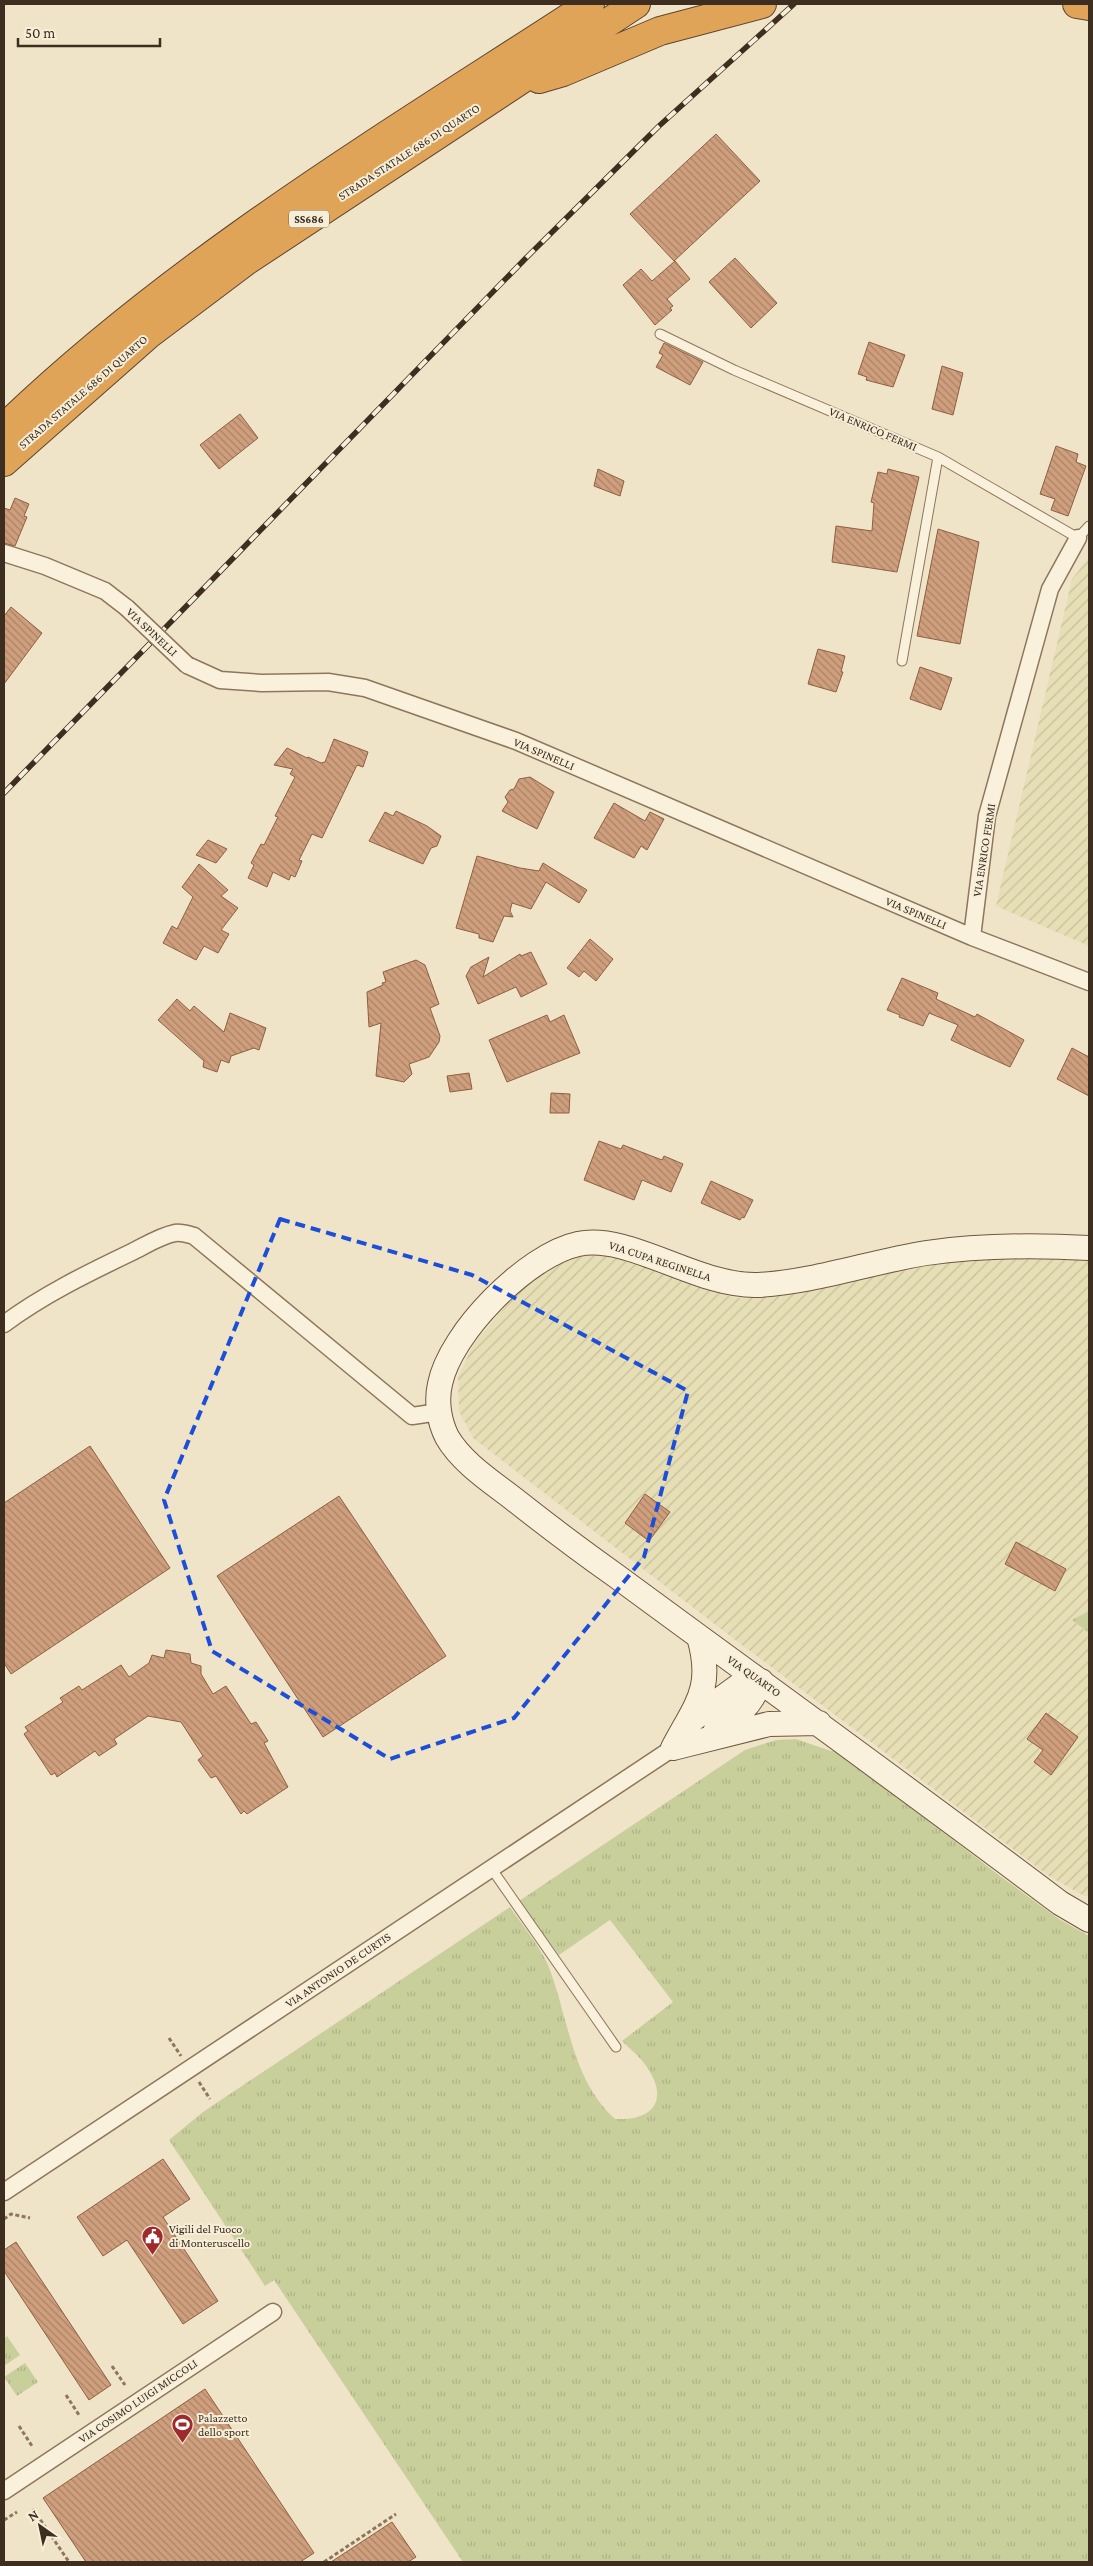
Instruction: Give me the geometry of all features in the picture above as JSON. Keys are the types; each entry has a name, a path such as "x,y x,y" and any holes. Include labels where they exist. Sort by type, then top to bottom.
{"highway":[{"name":"STRADA STATALE 686 DI QUARTO","path":"4,428 48,386 99,342 223,247 590,4"},
{"name":"STRADA STATALE 686 DI QUARTO","path":"4,462 149,334 246,261 636,4"},
{"path":"506,88 563,72 660,31 762,4"},
{"path":"1077,4 1089,6"}],"street":[{"name":"VIA ENRICO FERMI","path":"972,937 987,816 1050,589 1084,532"},
{"name":"VIA SPINELLI","path":"4,553 45,566 105,591 127,608 188,665 220,680 262,683 328,682 374,691 516,741 972,937 1089,982"},
{"path":"4,1324 23,1310 122,1257 173,1233 188,1234 194,1236 412,1416 439,1412"},
{"name":"VIA CUPA REGINELLA","path":"439,1412 439,1385 443,1372 459,1341 472,1324 517,1278 548,1255 575,1245 604,1242 691,1273 747,1285 776,1283 924,1254 978,1247 1032,1245 1089,1248"},
{"name":"VIA QUARTO","path":"439,1412 449,1440 478,1471 568,1542 819,1723 1060,1903 1089,1920"},
{"path":"692,1734 704,1684 705,1660 698,1637"},
{"path":"672,1748 692,1734 740,1715 753,1698 761,1681"},
{"path":"692,1734 769,1724 819,1723"},
{"name":"VIA ANTONIO DE CURTIS","path":"4,2192 672,1748"},
{"name":"VIA COSIMO LUIGI MICCOLI","path":"4,2491 273,2312"}],"lane":[{"name":"VIA ENRICO FERMI","path":"660,334 734,370 938,457 1084,532"},
{"path":"902,661 938,457"},
{"path":"490,1868 589,2001 616,2047"}],"path":[{"path":"4,2219 11,2214 30,2218"},
{"path":"112,2366 125,2384"},
{"path":"66,2395 80,2415"},
{"path":"19,2426 32,2446"},
{"path":"33,2509 69,2562"},
{"path":"4,2520 17,2512"},
{"path":"324,2562 396,2514"}],"highlighted area":[{"path":"280,1219 472,1275 688,1391 644,1557 514,1718 390,1759 212,1651 164,1500"}],"shaded area":[{"path":"1089,558 1089,946 996,906 1072,579"},
{"path":"601,1252 735,1298 784,1295 899,1269 982,1257 1089,1260 1089,1611 1072,1620 1089,1633 1089,1896 1084,1896 1049,1876 734,1639 473,1438 459,1411 458,1377 474,1343 516,1295 565,1255"}],"green space":[{"path":"1089,1611 1089,1633 1072,1620"},
{"path":"796,1739 831,1751 838,1750 1000,1876 1059,1919 1089,1936 1089,2562 463,2562 274,2280 265,2286 169,2140 203,2112 510,1907 548,1965 580,2067 600,2103 615,2119 629,2119 649,2111 655,2104 657,2096 652,2075 644,2063 622,2041 673,2002 610,1920 559,1955 519,1901 745,1750 776,1740"},
{"path":"7,2336 20,2355 4,2366 4,2339"},
{"path":"25,2363 38,2382 17,2396 4,2377"}],"building":[{"path":"716,134 760,181 674,261 630,214"},
{"path":"735,258 777,303 751,328 709,282"},
{"path":"675,261 690,279 667,299 673,306 670,308 672,310 655,325 623,285 641,269 652,281"},
{"path":"869,342 905,355 893,387 866,380 867,377 858,374"},
{"path":"664,343 703,362 690,385 656,367 663,355 659,353"},
{"path":"942,366 963,373 953,415 932,409"},
{"path":"240,414 258,438 219,469 200,445"},
{"path":"1056,446 1078,454 1076,462 1086,466 1068,516 1051,510 1055,499 1040,494"},
{"path":"598,469 624,481 620,496 594,486"},
{"path":"888,469 919,477 897,572 832,562 836,526 872,531 874,503 871,502 878,472 887,474"},
{"path":"15,498 29,504 24,516 27,517 15,546 4,543 4,508 10,510"},
{"path":"938,529 979,542 960,644 917,636"},
{"path":"11,607 42,633 4,684 4,616"},
{"path":"818,649 845,656 841,672 843,672 836,692 808,684"},
{"path":"920,667 952,678 941,710 910,699"},
{"path":"334,739 368,752 363,767 357,765 322,838 312,834 299,860 302,861 295,877 291,875 289,880 273,872 267,887 248,878 254,865 251,863 261,844 264,845 278,817 275,816 295,777 290,774 293,769 274,765 287,748 307,758 321,763 325,762"},
{"path":"530,777 554,792 537,829 502,811 508,802 505,797 510,790 514,789 519,779"},
{"path":"614,803 645,821 650,812 664,819 647,850 641,846 634,858 594,838"},
{"path":"396,811 427,826 441,836 437,846 431,848 423,864 369,841 385,812 393,816"},
{"path":"208,840 227,849 216,863 196,855"},
{"path":"477,856 520,868 539,871 543,863 587,890 579,903 546,882 531,909 512,903 510,911 513,917 504,916 493,942 479,938 479,934 456,928"},
{"path":"199,864 228,890 221,896 238,908 221,930 229,934 218,953 204,946 196,960 163,943 172,926 177,929 193,897 182,887"},
{"path":"590,939 613,959 596,981 584,971 579,977 567,968"},
{"path":"531,952 547,984 521,997 516,987 478,1004 466,976 471,967 489,957 483,977 520,954 521,956"},
{"path":"416,960 425,965 439,1004 430,1008 440,1036 439,1042 429,1057 409,1064 412,1074 404,1082 376,1076 381,1023 369,1027 367,992 386,982 383,972"},
{"path":"902,978 938,993 936,999 975,1017 977,1014 1024,1040 1010,1067 951,1040 958,1025 929,1013 923,1026 899,1017 900,1015 887,1010"},
{"path":"177,999 190,1011 194,1006 224,1032 230,1013 266,1028 259,1050 254,1048 231,1056 229,1063 221,1060 217,1072 203,1067 204,1061 158,1020"},
{"path":"547,1015 550,1022 564,1015 580,1053 507,1082 489,1040"},
{"path":"1072,1048 1089,1057 1089,1096 1057,1079"},
{"path":"469,1073 472,1089 450,1092 447,1076"},
{"path":"551,1093 570,1094 569,1113 550,1113"},
{"path":"599,1141 621,1149 623,1145 662,1160 664,1156 683,1164 671,1192 642,1180 634,1200 584,1180"},
{"path":"711,1181 753,1200 744,1218 742,1217 740,1220 701,1203"},
{"path":"90,1446 170,1568 11,1674 4,1663 4,1503"},
{"path":"645,1494 670,1512 649,1541 625,1523"},
{"path":"339,1496 446,1656 323,1737 217,1576"},
{"path":"1016,1542 1066,1569 1055,1591 1005,1564"},
{"path":"166,1650 190,1654 191,1663 201,1666 201,1674 213,1694 226,1686 251,1724 256,1722 268,1741 264,1743 288,1787 247,1814 244,1811 241,1814 216,1776 211,1778 198,1760 203,1756 181,1722 148,1716 114,1739 117,1744 99,1756 95,1751 57,1777 55,1773 51,1775 24,1734 28,1731 25,1727 63,1702 60,1698 79,1686 82,1690 121,1665 129,1677 149,1663 152,1655 164,1658"},
{"path":"1046,1713 1078,1737 1051,1775 1034,1762 1043,1750 1027,1739"},
{"path":"163,2159 190,2199 163,2217 218,2301 183,2324 127,2240 103,2256 77,2217"},
{"path":"16,2242 111,2385 89,2400 4,2271 4,2250"},
{"name":"Palazzetto dello sport","path":"205,2389 314,2553 300,2562 86,2562 43,2498"},
{"path":"392,2522 416,2557 408,2562 331,2562"}],"railway":[{"path":"4,793 526,258 659,126 794,4"}],"place":[{"name":"Vigili del Fuoco di Monteruscello","path":"153,2255"},
{"name":"Palazzetto dello sport","path":"182,2444"}]}
